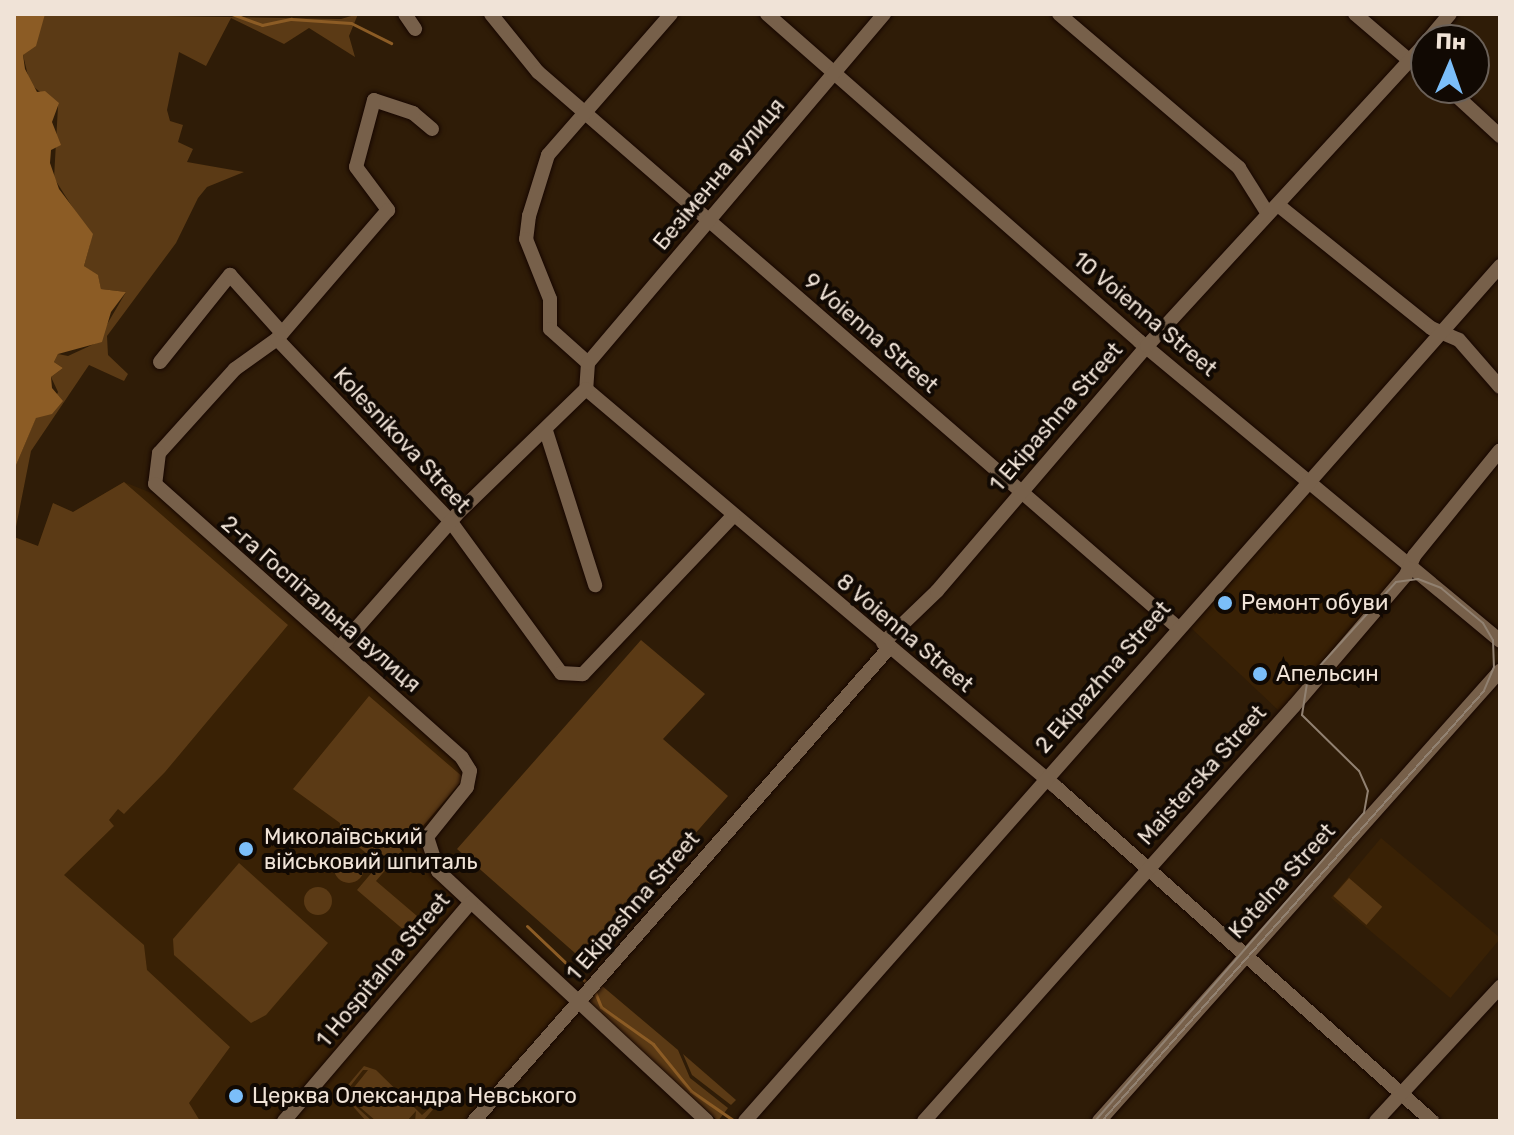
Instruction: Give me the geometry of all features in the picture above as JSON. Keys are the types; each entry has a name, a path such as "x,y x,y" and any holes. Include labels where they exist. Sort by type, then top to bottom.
{"street":[{"path":"405,14 415,29"},
{"name":"9 Voienna Street","path":"491,14 538,72 1176,626"},
{"path":"340,647 451,522 586,389 588,363 550,329 550,299 526,239 548,155 671,14"},
{"name":"10 Voienna Street","path":"767,14 832,74 1147,346 1500,641"},
{"name":"Безіменна вулиця","path":"588,363 884,14"},
{"path":"1059,14 1239,168 1273,209 1481,358 1500,387"},
{"path":"1355,14 1410,46"},
{"name":"1 Ekipashna Street","path":"474,1121 1147,346 1410,64"},
{"path":"279,336 388,210 356,167 374,100 413,113 432,129"},
{"path":"1465,104 1500,136"},
{"name":"2 Ekipazhna Street","path":"745,1121 1176,626 1500,266"},
{"name":"Kolesnikova Street","path":"160,362 230,275 279,336 451,522 551,663 571,676 583,674 733,516"},
{"name":"2-га Госпітальна вулиця","path":"279,336 235,369 159,453 153,472 162,494 340,647 468,765"},
{"name":"8 Voienna Street","path":"586,389 1044,778 1144,870 1246,954 1432,1121"},
{"path":"546,431 595,585"},
{"name":"Maisterska Street","path":"924,1121 1144,870 1294,706 1409,567 1500,450"},
{"name":"Kotelna Street","path":"1099,1121 1500,671"},
{"name":"1 Hospitalna Street","path":"284,1121 470,903 438,871 427,837 467,787 468,765"},
{"path":"470,903 707,1121"},
{"path":"1376,1121 1500,987"}],"shaded area":[{"path":"14,14 45,14 36,46 23,55 25,69 37,92 45,91 59,103 52,122 61,145 51,150 50,163 59,189 93,234 84,266 98,275 101,289 126,292 111,312 102,342 58,354 54,362 63,368 51,377 52,388 63,401 52,414 36,418 14,470"},
{"path":"45,14 341,19 358,14 349,36 355,57 309,28 284,44 231,18 206,66 179,52 167,110 170,121 183,125 178,142 193,149 187,162 244,172 207,187 198,198 176,243 107,336 108,355 128,374 124,381 89,365 31,451 14,537 14,470 36,417 49,413 58,392 51,377 63,368 54,362 58,354 68,356 96,343 126,292 101,289 98,276 84,266 90,244 85,227 54,178 58,106 30,84 23,55"},
{"path":"124,482 159,496 464,768 464,784 423,836 426,864 459,904 278,1121 14,1121 14,537 38,546 53,503 73,512"},
{"path":"124,482 288,625 165,772 124,814 118,809 109,820 114,826 64,875 144,945 147,970 230,1047 189,1103 200,1121 14,1121 14,537 38,546 53,503 73,512"},
{"path":"1308,488 1401,565 1403,574 1292,705 1278,710 1189,626"},
{"path":"641,640 705,694 663,739 728,796 584,961 457,849"},
{"path":"369,696 464,778 376,881 417,916 405,931 357,890 379,864 340,831 340,823 293,789"},
{"path":"1381,838 1500,938 1450,998 1331,898"},
{"path":"349,853 355,854 363,862 363,874 355,882 349,883 343,882 335,874 334,868 335,862 343,854"},
{"path":"239,863 328,943 266,1015 251,1023 174,955 173,939"},
{"path":"1349,878 1382,907 1366,925 1333,896"},
{"path":"318,887 328,891 332,901 328,911 318,915 308,911 304,901 308,891"},
{"path":"475,915 570,1001 468,1121 291,1121 467,916"},
{"path":"601,985 678,1050 690,1078 728,1108 718,1121 584,1000"},
{"path":"683,1054 736,1100 731,1105 692,1075"},
{"path":"364,1066 376,1070 422,1115 449,1091 423,1121 415,1121 416,1111 407,1121 376,1121 347,1096 368,1070 363,1070 345,1093 349,1100 372,1121 366,1121 341,1093"}],"waterway":[{"path":"232,14 262,25 291,19 351,23 391,43"},
{"path":"527,926 588,984"},
{"path":"595,992 601,1007 653,1044 691,1091 733,1120"}],"tram line":[{"path":"1095,1121 1364,813 1368,791 1359,771 1302,715 1308,679 1396,582 1418,579 1441,588 1483,623 1493,640 1494,667 1484,691 1102,1121"}],"place":[{"name":"Ремонт обуви","path":"1225,603"},
{"name":"Апельсин","path":"1260,674"},
{"name":"Миколаївський військовий шпиталь","path":"246,849"},
{"name":"Церква Олександра Невського","path":"236,1096"}]}
